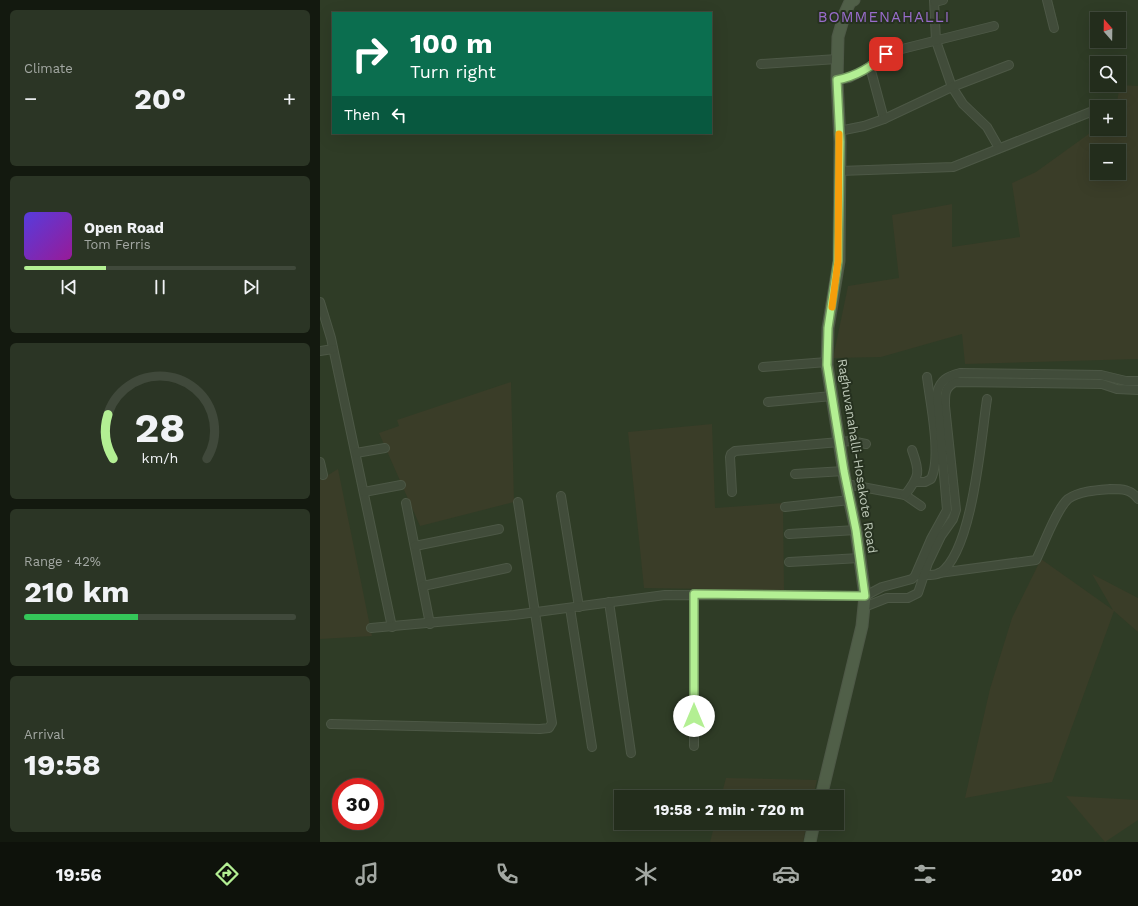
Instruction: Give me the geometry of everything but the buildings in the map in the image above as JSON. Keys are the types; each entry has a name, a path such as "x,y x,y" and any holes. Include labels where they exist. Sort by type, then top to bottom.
{"main road":[{"name":"Raghuvanahalli-Hosakote Road","path":"823,790 862,626 865,601 856,530 846,484 827,362 828,328 838,261 840,171 837,80 838,37 844,14 850,2 854,0"},
{"path":"810,842 813,830"}],"street":[{"path":"944,0 934,1 936,41 952,87 963,104 987,127 999,148"},
{"path":"1047,0 1054,28"},
{"path":"837,80 849,78 870,67 886,54 994,26"},
{"path":"760,64 837,59"},
{"path":"839,131 864,126 884,119 952,87 1009,65"},
{"path":"870,67 884,119"},
{"path":"840,171 953,167 1090,112"},
{"path":"320,302 333,349 392,627"},
{"path":"320,351 333,349"},
{"path":"763,367 827,362"},
{"path":"371,628 430,624 579,607 665,595 694,594 865,601 887,598 908,598 915,595 920,588 920,575 955,514 945,406 945,385 947,378 960,373 1101,375 1126,381 1138,381"},
{"path":"1101,375 1102,384"},
{"path":"915,482 925,482 931,479 936,466 928,377"},
{"path":"945,385 956,382 1102,384 1121,390 1138,390"},
{"path":"768,402 832,396"},
{"path":"939,573 955,557 970,514 987,399"},
{"path":"732,492 730,457 733,452 851,441 866,444"},
{"path":"356,453 385,448"},
{"path":"905,495 915,482 918,468 912,450"},
{"path":"320,462 322,475"},
{"path":"795,474 844,471"},
{"path":"846,484 905,495 922,506"},
{"path":"364,492 401,485"},
{"path":"865,601 882,587 912,579 920,575 1036,560 1060,508 1068,499 1076,495 1101,490 1126,490 1131,492 1138,499"},
{"path":"561,496 579,607"},
{"path":"785,507 850,500"},
{"path":"331,724 549,728 552,722 518,502"},
{"path":"406,503 430,624"},
{"path":"415,546 499,529"},
{"path":"789,534 856,530"},
{"path":"789,562 860,558"},
{"path":"423,586 506,568"},
{"path":"694,594 694,746"},
{"path":"609,602 631,753"},
{"path":"570,608 592,747"}],"green space":[{"path":"1126,85 1138,86 1138,359 965,364 962,334 881,357 833,358 848,286 899,278 892,215 952,204 952,247 1020,237 1012,183 1036,172 1090,133 1090,136 1126,136 1126,100 1117,100 1119,92 1126,92"},
{"path":"511,382 514,502 420,526 379,433 399,426 397,420"},
{"path":"712,424 715,508 783,503 784,590 644,588 628,432"},
{"path":"338,469 372,636 320,639 320,480"},
{"path":"1041,559 1113,610 1092,574 1138,598 1138,632 1114,611 1052,782 965,798 990,689 1012,618"},
{"path":"726,778 817,780 815,790 723,790"},
{"path":"1066,796 1138,800 1138,820 1105,842"},
{"path":"713,830 806,830 803,842 710,842"}],"slow traffic":[{"path":"832,307 838,261 838,206 840,171 839,134"}],"district":[{"name":"BOMMENAHALLI","path":"884,17"}],"route":[{"path":"694,716 694,594 865,596 856,530 844,471 827,365 828,328 832,310 838,261 840,142 837,80 849,78 859,73 870,67 886,54"}]}
